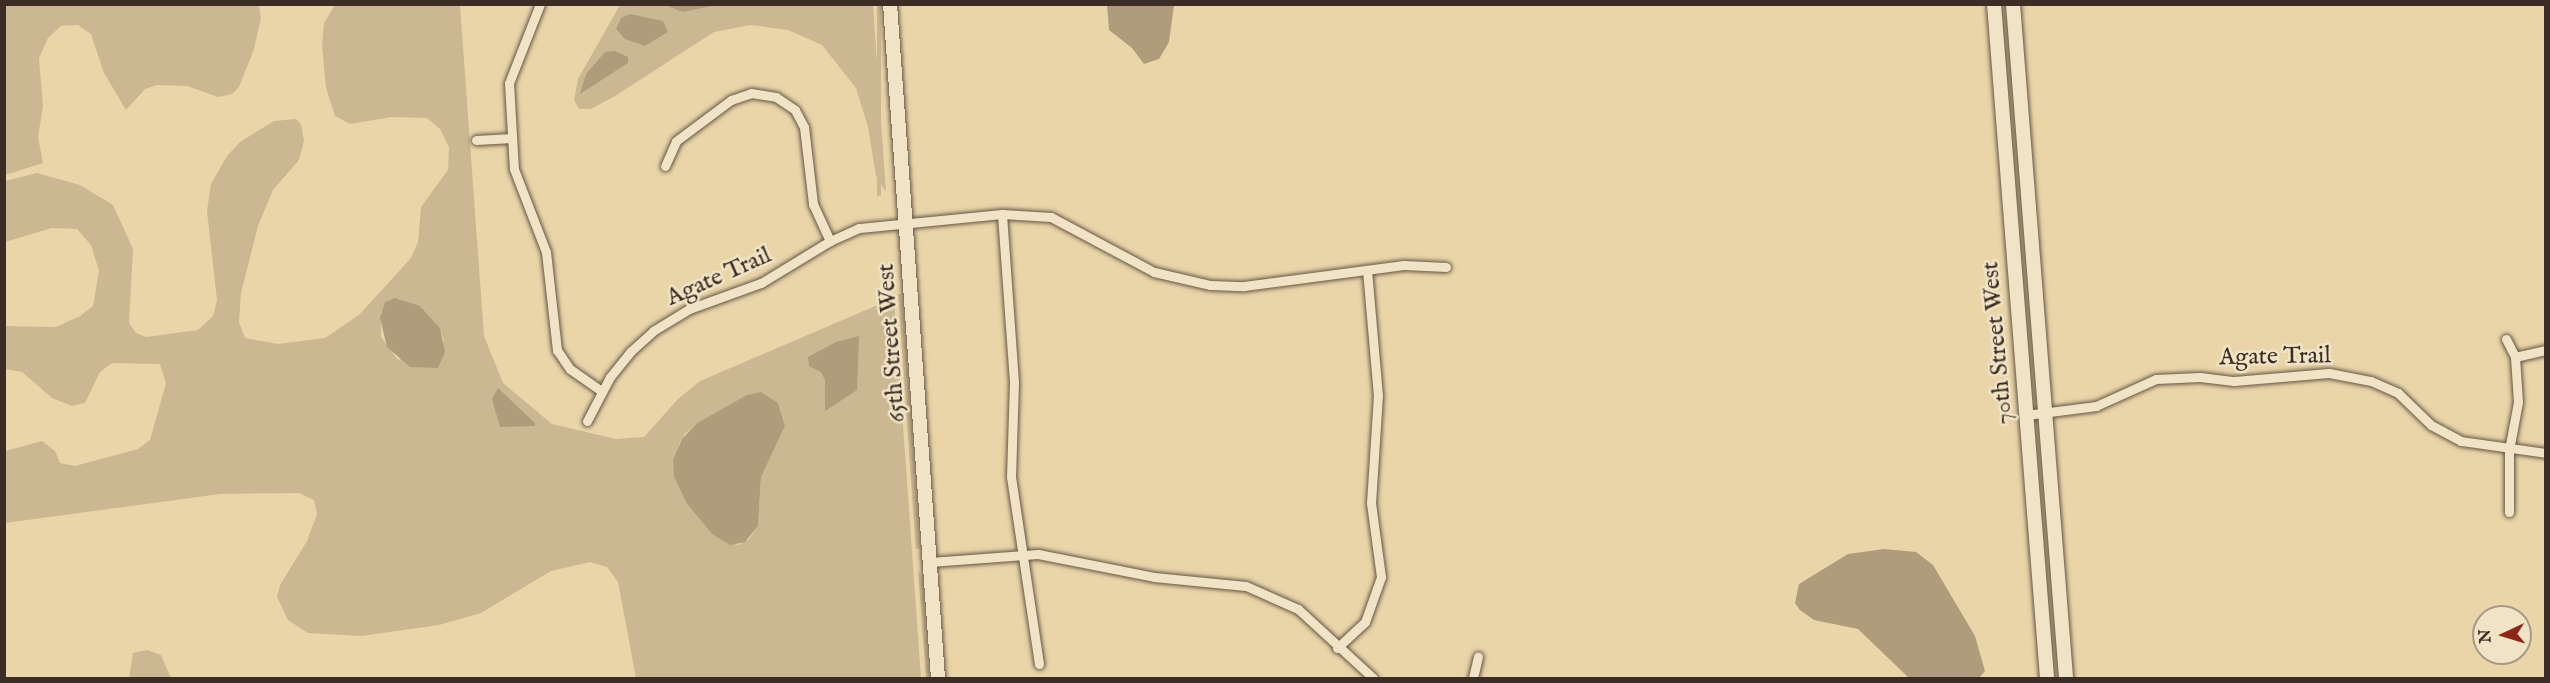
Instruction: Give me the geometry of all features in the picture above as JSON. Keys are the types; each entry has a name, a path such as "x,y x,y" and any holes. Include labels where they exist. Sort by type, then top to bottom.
{"main road":[{"name":"65th Street West","path":"890,4 938,678"},
{"name":"70th Street West","path":"1994,4 2047,678"},
{"name":"70th Street West","path":"2013,4 2066,678"}],"street":[{"path":"540,4 510,76 512,138 517,182 546,252 557,350 570,369 602,392"},
{"path":"664,166 676,141 731,100 751,93 776,97 795,110 803,123 813,204 830,240"},
{"path":"476,140 512,138"},
{"path":"1002,214 1014,382 1011,477 1020,553 1039,664"},
{"name":"Agate Trail","path":"587,421 624,357 660,327 705,303 761,283 830,240 864,226 1002,214 1034,214 1058,219 1134,262 1194,283 1244,286 1404,265 1446,267"},
{"path":"1337,648 1365,622 1381,577 1371,503 1378,396 1367,271"},
{"path":"2506,339 2515,357 2518,402 2509,450 2509,512"},
{"path":"2515,357 2546,350"},
{"name":"Agate Trail","path":"2026,415 2096,406 2156,379 2200,377 2234,381 2329,373 2371,381 2398,393 2431,425 2461,441 2509,450 2546,453"},
{"path":"930,562 1020,553 1067,558 1154,578 1231,584 1283,600 1314,622 1337,648 1373,678"},
{"path":"1473,678 1478,657"}],"shaded area":[{"path":"4,5 259,5 261,18 254,49 239,87 232,94 218,97 187,86 157,85 145,89 126,110 104,73 91,34 78,25 61,26 48,38 39,58 43,106 38,137 43,163 5,175"},
{"path":"335,5 460,5 484,336 503,383 552,424 616,439 644,437 678,399 700,381 894,298 921,678 636,678 618,582 607,567 590,562 551,571 481,613 439,625 361,636 308,633 288,620 277,597 280,585 307,541 317,514 314,500 299,493 220,494 5,523 5,451 42,441 55,451 60,463 75,466 138,449 150,440 166,383 160,364 112,363 100,372 85,403 72,406 52,398 22,372 5,369 5,326 56,327 80,316 93,306 99,271 91,245 77,229 52,228 5,242 5,181 37,173 80,185 113,205 133,249 129,323 136,333 146,337 198,330 213,316 217,300 207,211 211,184 227,156 240,142 274,121 296,119 301,124 304,141 299,160 273,190 258,226 241,293 239,322 245,338 278,344 325,338 359,315 411,258 418,242 421,207 448,170 449,147 440,129 427,118 392,117 350,124 335,116 326,88 322,46 324,23","holes":["420,306 440,328 444,341 398,360 381,337 381,312","751,394 778,403 785,426 761,477 758,526 749,539 738,545 712,534 687,504 674,477 679,444 685,434 697,423"]},
{"path":"620,5 873,5 886,192 876,176 868,127 856,88 822,45 788,30 750,25 714,32 615,96 591,109 579,109 574,100 578,79"},
{"path":"665,5 716,5 683,12"},
{"path":"877,5 881,5 881,196 877,196"},
{"path":"1107,5 1174,5 1169,42 1159,59 1144,64 1132,48 1109,30"},
{"path":"630,14 663,21 668,32 645,46 625,39 616,29 621,18"},
{"path":"615,51 628,57 628,63 580,94 586,74 605,52"},
{"path":"898,294 902,294 920,548 916,549"},
{"path":"395,298 420,306 440,328 445,352 438,368 410,367 387,347 380,318 385,302"},
{"path":"859,336 857,390 825,411 825,380 821,372 809,366 808,357 836,342"},
{"path":"498,388 535,423 535,426 500,427 492,399"},
{"path":"761,392 778,403 785,426 761,477 758,526 745,542 730,545 712,534 687,504 674,477 673,460 682,439 697,423 747,395"},
{"path":"1884,549 1916,552 1933,565 1975,636 1985,671 1979,678 1909,678 1858,629 1814,620 1800,610 1795,603 1799,584 1848,554"},
{"path":"918,571 922,577 929,678 926,678"},
{"path":"147,650 161,655 171,678 129,678 133,653"}]}
